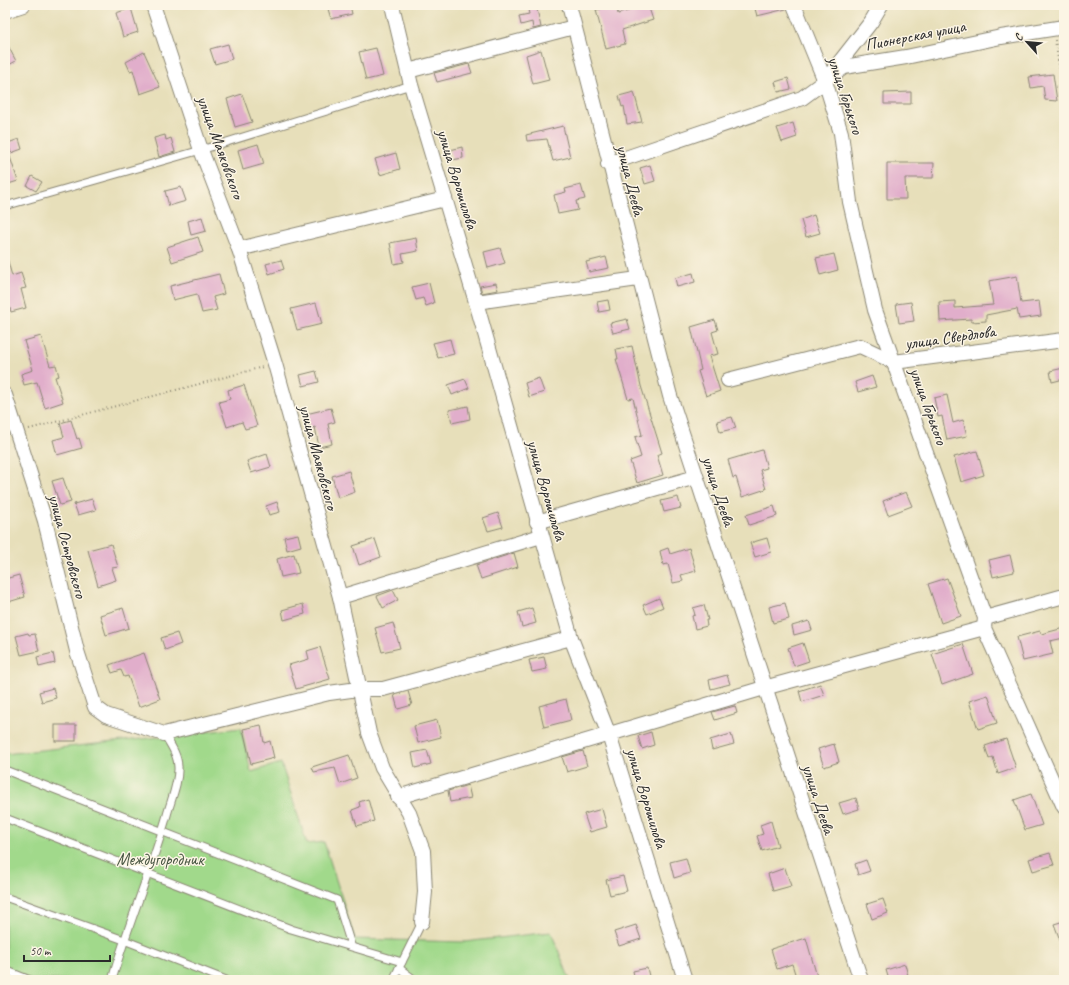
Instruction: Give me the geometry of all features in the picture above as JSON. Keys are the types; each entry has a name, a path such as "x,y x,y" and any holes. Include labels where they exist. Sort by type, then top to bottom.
{"street":[{"path":"5,10 23,5"},
{"name":"улица Маяковского","path":"153,5 201,150 239,249 275,364 340,597 352,652 358,689 369,733 382,768 398,797 409,813 423,851 425,892 422,922"},
{"name":"улица Ворошилова","path":"392,5 411,85 476,302 571,638 608,735 685,980"},
{"name":"улица Деева","path":"569,5 608,164 670,396 764,688 861,980"},
{"name":"улица Горького","path":"794,5 825,81 841,133 850,202 875,310 985,623 1064,807"},
{"path":"825,81 871,22 881,5"},
{"path":"408,71 574,27"},
{"name":"Пионерская улица","path":"608,164 802,98 844,67 906,57 1059,27"},
{"path":"239,249 445,199"},
{"path":"476,302 638,280"},
{"name":"улица Свердлова","path":"728,380 860,346 894,362 1064,340"},
{"name":"улица Островского","path":"5,395 45,521 77,651 95,707 106,715 164,734"},
{"path":"537,522 696,477"},
{"path":"340,597 541,536"},
{"path":"398,797 985,623 1064,596"},
{"path":"164,734 329,693 358,689 383,689 571,638"}],"lane":[{"path":"5,206 201,150 411,85"},
{"path":"112,980 124,940 149,873 162,832 179,768 175,751 164,734"},
{"path":"5,770 337,900 351,946"},
{"path":"5,818 291,929 351,946 400,965 415,980"},
{"path":"5,897 124,940 226,980"},
{"path":"393,980 422,922"},
{"path":"5,970 30,980"}],"path":[{"path":"1059,27 1064,96"},
{"path":"17,432 275,364"}],"green space":[{"name":"Междугородник","path":"241,728 251,772 281,763 307,844 324,842 355,939 464,942 551,932 570,980 5,980 5,754"}],"building":[{"path":"350,5 352,14 331,19 328,9"},
{"path":"527,5 536,5 541,27 533,29 532,22 521,25 519,16 529,14"},
{"path":"616,5 618,14 648,5 653,20 622,30 625,44 606,49 596,10"},
{"path":"754,5 786,5 786,9 757,16"},
{"path":"131,8 138,32 123,37 116,13"},
{"path":"5,40 16,61 5,67"},
{"path":"228,44 232,59 215,64 210,49"},
{"path":"376,48 383,76 366,80 359,52"},
{"path":"541,50 549,80 533,84 526,55"},
{"path":"144,52 160,87 140,94 133,70 130,71 126,62"},
{"path":"469,64 472,73 437,82 434,73"},
{"path":"1053,74 1057,101 1045,100 1043,86 1031,88 1029,77"},
{"path":"788,78 791,89 778,92 775,82"},
{"path":"634,92 642,122 627,124 624,106 622,107 619,96"},
{"path":"911,92 911,104 884,104 884,93"},
{"path":"242,94 252,122 235,127 227,99"},
{"path":"793,123 797,137 782,142 777,128"},
{"path":"563,126 570,157 553,161 547,139 527,141 526,135"},
{"path":"165,135 166,140 171,138 175,152 159,157 154,138"},
{"path":"19,139 22,149 11,153 8,143"},
{"path":"258,144 264,164 243,170 238,150"},
{"path":"462,147 463,158 452,160 450,150"},
{"path":"5,148 7,148 18,181 5,185"},
{"path":"396,153 400,169 380,175 375,159"},
{"path":"887,163 934,163 933,178 905,178 906,199 887,199"},
{"path":"650,165 655,181 645,184 640,168"},
{"path":"32,176 42,182 36,191 27,186"},
{"path":"581,185 585,199 576,201 578,210 558,214 554,195 566,192 565,189"},
{"path":"181,187 186,201 169,206 165,191"},
{"path":"814,215 820,233 806,237 801,220"},
{"path":"202,217 206,231 191,235 188,221"},
{"path":"198,237 203,252 172,262 167,247"},
{"path":"416,238 418,251 402,254 404,262 394,264 390,243"},
{"path":"500,248 505,263 488,268 484,252"},
{"path":"834,254 838,270 820,275 816,258"},
{"path":"606,257 609,268 589,272 586,262"},
{"path":"5,258 7,258 12,276 21,273 26,288 21,289 26,308 11,312 5,291"},
{"path":"281,260 284,269 269,274 266,264"},
{"path":"693,273 695,282 677,287 675,278"},
{"path":"219,274 224,294 213,297 217,310 202,313 197,294 173,300 170,286"},
{"path":"1017,276 1021,303 1039,301 1041,316 1019,319 1017,309 986,315 986,321 971,322 971,319 940,321 939,302 955,301 955,308 993,305 989,281"},
{"path":"429,283 434,303 426,306 423,298 416,300 412,287"},
{"path":"496,283 498,290 482,293 480,286"},
{"path":"608,300 610,310 599,312 597,302"},
{"path":"911,302 914,321 899,323 896,304"},
{"path":"316,303 322,324 297,330 291,309"},
{"path":"627,319 630,329 613,333 610,323"},
{"path":"715,320 718,330 712,332 718,354 709,356 720,391 706,396 698,371 701,370 691,327"},
{"path":"41,336 50,366 56,365 59,376 55,377 63,402 45,408 37,382 24,385 21,374 33,370 24,341"},
{"path":"450,339 454,354 438,358 433,343"},
{"path":"632,346 641,386 662,453 657,455 663,475 637,483 630,461 641,457 635,437 642,435 633,398 628,399 616,359 618,359 616,349"},
{"path":"1064,368 1064,379 1052,382 1050,371"},
{"path":"316,371 319,382 303,386 300,375"},
{"path":"872,376 876,387 858,392 855,382"},
{"path":"539,378 544,392 529,397 525,383"},
{"path":"465,379 469,388 452,395 448,385"},
{"path":"244,385 257,426 245,429 242,422 227,427 219,402 230,399 228,390"},
{"path":"947,395 953,423 963,420 967,436 947,440 942,416 938,417 934,398"},
{"path":"468,406 470,419 452,423 449,410"},
{"path":"331,408 335,422 328,424 332,444 319,447 315,427 310,429 306,414"},
{"path":"732,417 736,428 720,432 717,421"},
{"path":"71,420 77,439 79,438 82,448 57,455 53,440 64,437 60,423"},
{"path":"762,450 767,468 760,470 766,489 742,497 736,477 733,478 728,460"},
{"path":"977,451 984,475 961,482 954,457"},
{"path":"267,454 271,467 251,473 247,461"},
{"path":"349,471 355,492 338,498 332,476"},
{"path":"63,478 71,502 60,505 52,481"},
{"path":"906,492 912,506 888,515 883,501"},
{"path":"678,497 681,508 664,512 661,501"},
{"path":"92,499 96,510 78,515 74,504"},
{"path":"277,502 280,512 269,515 266,506"},
{"path":"774,506 777,516 749,525 746,515"},
{"path":"498,513 503,527 488,531 483,518"},
{"path":"298,534 301,546 287,550 284,537"},
{"path":"767,538 771,552 755,557 750,543"},
{"path":"375,539 381,557 359,565 353,546"},
{"path":"111,544 118,567 112,568 116,580 98,586 88,550"},
{"path":"668,548 670,554 689,548 696,571 681,575 683,581 673,583 668,564 663,565 660,551"},
{"path":"514,553 518,567 481,579 476,565"},
{"path":"294,554 299,573 281,577 277,559"},
{"path":"1010,555 1014,572 993,577 989,560"},
{"path":"19,575 25,597 5,603 5,579"},
{"path":"947,578 961,616 941,623 928,584"},
{"path":"393,590 398,600 383,608 377,596"},
{"path":"659,598 663,607 647,614 643,605"},
{"path":"785,603 789,619 773,623 769,607"},
{"path":"303,604 305,614 284,620 282,610"},
{"path":"704,605 708,620 706,620 707,626 695,629 692,616 695,615 693,608"},
{"path":"123,608 129,628 106,635 100,615"},
{"path":"532,608 536,623 522,627 518,612"},
{"path":"809,621 812,630 794,635 792,626"},
{"path":"393,623 400,648 382,652 375,628"},
{"path":"1064,628 1064,638 1050,641 1053,654 1023,661 1017,637 1040,631 1041,634"},
{"path":"28,633 29,635 35,634 39,651 21,655 16,636"},
{"path":"177,633 181,644 165,650 161,638"},
{"path":"803,643 809,661 794,666 788,648"},
{"path":"963,644 973,674 942,685 932,654"},
{"path":"320,647 330,679 296,689 289,665 309,659 307,651"},
{"path":"53,653 55,663 39,667 37,657"},
{"path":"144,653 160,699 139,707 128,676 124,677 121,670 112,673 109,665"},
{"path":"544,657 547,669 532,672 529,660"},
{"path":"727,675 730,684 711,689 709,680"},
{"path":"820,684 824,695 802,702 799,691"},
{"path":"53,688 56,698 42,702 39,692"},
{"path":"408,691 412,705 398,709 394,695"},
{"path":"988,695 997,723 978,729 969,701"},
{"path":"566,699 571,720 544,727 539,706"},
{"path":"735,706 737,713 715,720 712,712"},
{"path":"437,720 441,737 418,743 414,726"},
{"path":"55,725 76,725 76,741 55,741"},
{"path":"261,725 264,743 270,741 274,758 251,764 243,729"},
{"path":"651,732 654,745 642,749 638,736"},
{"path":"731,734 734,744 712,750 710,740"},
{"path":"1006,739 1016,768 998,774 993,757 989,759 985,746"},
{"path":"834,744 839,762 824,767 818,749"},
{"path":"427,750 431,764 415,768 412,753"},
{"path":"583,751 587,766 567,772 562,757"},
{"path":"349,755 357,778 340,784 335,768 314,772 312,767"},
{"path":"468,785 471,798 450,802 448,791"},
{"path":"1031,794 1042,825 1025,830 1014,800"},
{"path":"856,798 859,809 843,814 839,803"},
{"path":"368,799 374,821 357,826 352,810 360,807 359,802"},
{"path":"602,809 607,827 590,832 584,814"},
{"path":"771,821 778,846 762,851 757,836 763,834 760,825"},
{"path":"1050,853 1054,865 1033,871 1029,859"},
{"path":"686,858 690,873 674,878 670,862"},
{"path":"866,860 870,871 858,875 855,864"},
{"path":"785,868 791,886 773,891 768,874"},
{"path":"623,876 627,891 610,895 606,880"},
{"path":"883,899 888,913 872,919 867,904"},
{"path":"1064,921 1064,948 1063,948 1054,924"},
{"path":"636,925 641,939 619,946 614,932"},
{"path":"806,938 818,980 797,980 792,964 777,969 771,949"},
{"path":"905,964 909,980 889,980 886,970"},
{"path":"647,968 650,980 635,980 633,971"}]}
